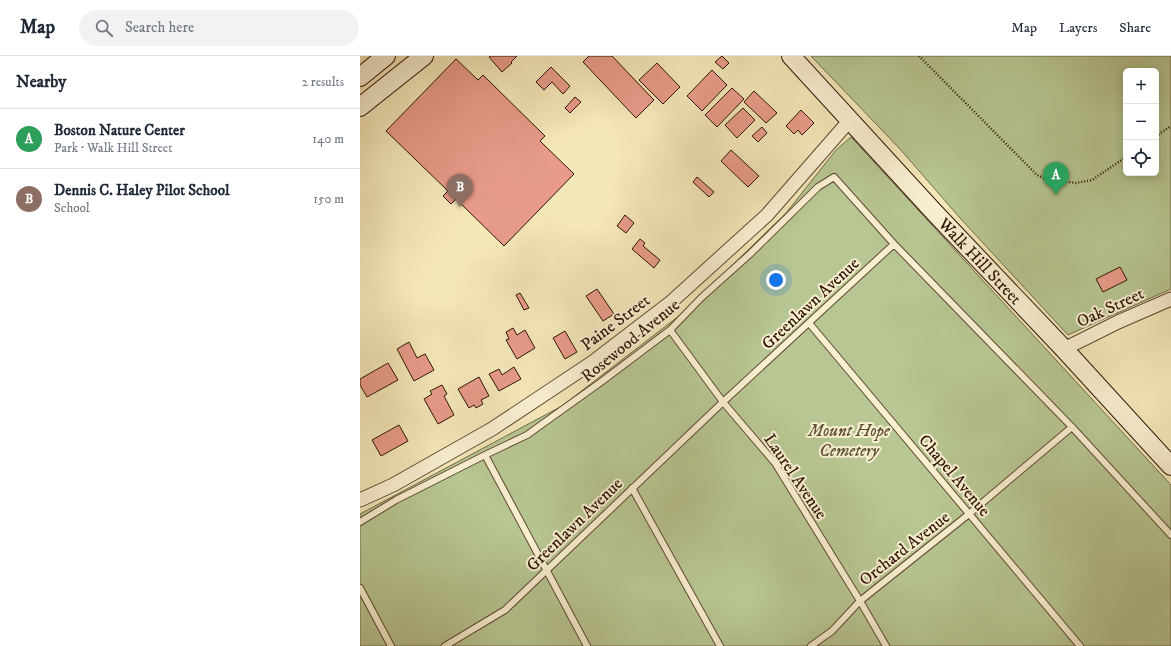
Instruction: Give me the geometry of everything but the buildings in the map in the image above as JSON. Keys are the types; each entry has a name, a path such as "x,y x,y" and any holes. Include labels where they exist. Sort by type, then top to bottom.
{"main road":[{"path":"360,77 386,56"},
{"path":"360,107 424,56"},
{"name":"Walk Hill Street","path":"791,56 1171,466"}],"street":[{"name":"Paine Street","path":"360,500 393,485 492,430 593,362 670,303 766,215 850,120"},
{"name":"Oak Street","path":"1064,349 1118,322 1171,299"}],"lane":[{"name":"Rosewood Avenue","path":"360,522 396,500 527,435 601,382 670,330 702,297 750,254 818,187 834,177 894,244"},
{"name":"Greenlawn Avenue","path":"445,646 505,610 723,402 894,244"},
{"path":"894,244 1072,427 1171,535"},
{"name":"Chapel Avenue","path":"808,323 1080,646"},
{"name":"Laurel Avenue","path":"670,330 723,402 775,463 886,646"},
{"name":"Orchard Avenue","path":"811,646 832,631 860,601 969,514 1072,427"},
{"path":"485,455 587,646"},
{"path":"632,488 720,646"},
{"path":"360,588 391,646"}],"path":[{"path":"919,56 1037,175 1046,179 1076,183 1092,180 1123,159"},
{"path":"1159,134 1171,126"}],"green space":[{"path":"811,56 1171,56 1171,289 1068,335 960,218 900,149"},
{"name":"Mount Hope Cemetery","path":"851,137 1171,485 1171,646 360,646 360,514 562,406 684,312 786,213 836,150"}],"place":[{"name":"Boston Nature Center","path":"1056,195"},
{"name":"Dennis C. Haley Pilot School","path":"460,207"}]}
